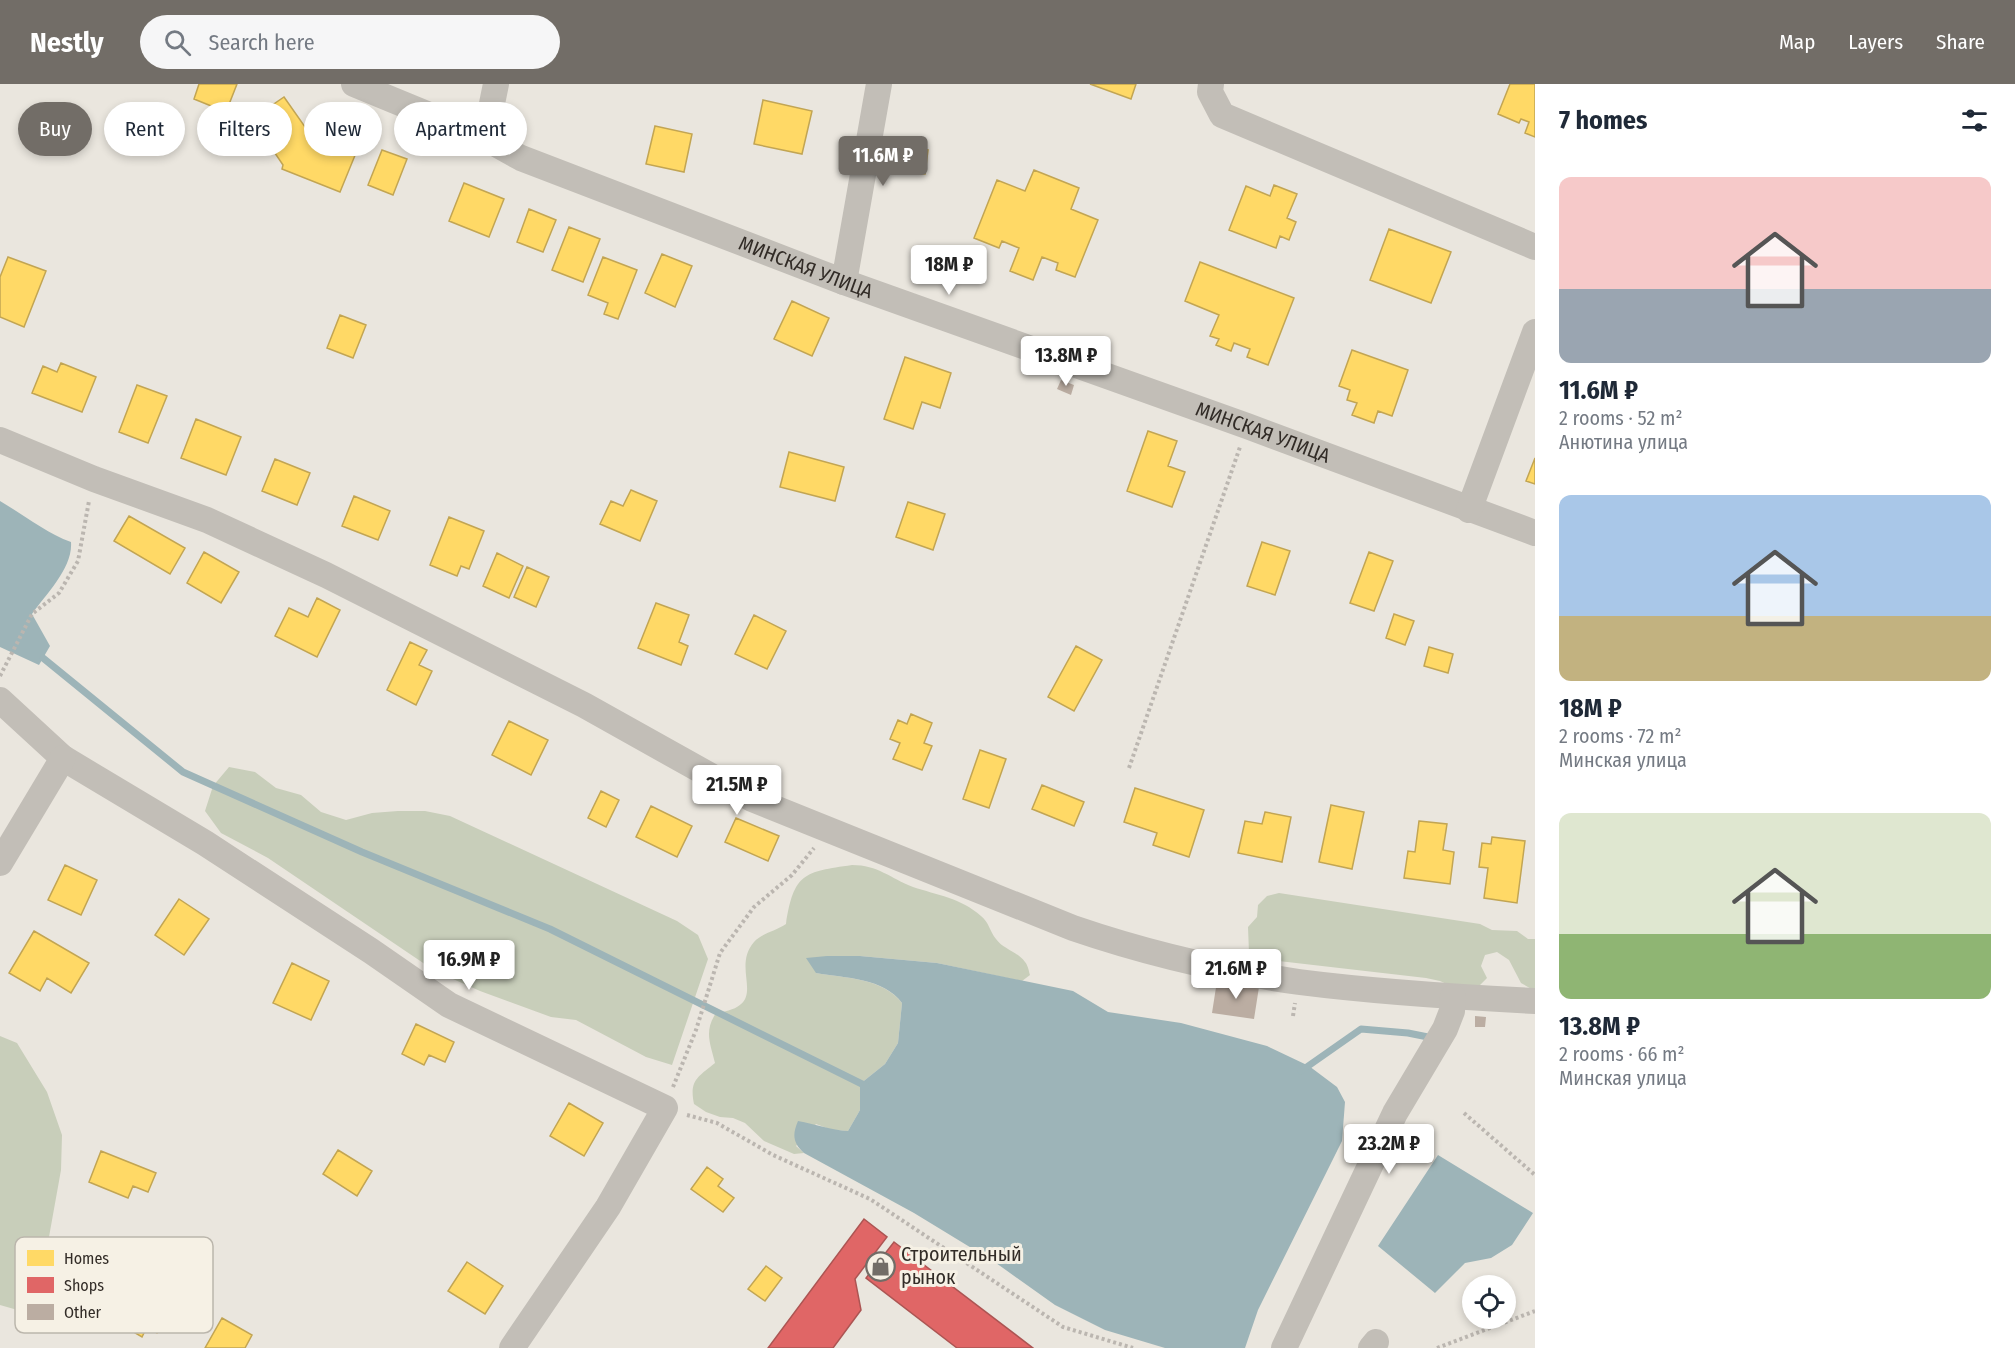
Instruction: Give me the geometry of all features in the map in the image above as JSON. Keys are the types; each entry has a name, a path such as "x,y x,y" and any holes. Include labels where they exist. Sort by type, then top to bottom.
{"street":[{"name":"МИНСКАЯ УЛИЦА","path":"354,84 398,102"},
{"path":"492,102 496,84"},
{"path":"844,282 879,84"},
{"path":"1211,84 1210,92 1222,115 1535,247"},
{"name":"МИНСКАЯ УЛИЦА","path":"517,156 844,282 1247,426 1535,533"},
{"path":"1469,510 1535,332"},
{"path":"0,440 94,479 207,520 326,575 584,705 752,800 830,829 1073,928 1105,939 1201,963 1298,982 1453,997 1535,1001"},
{"path":"0,700 63,758 205,843 371,951 449,1005 665,1108 608,1207 512,1348"},
{"path":"0,863 63,758"},
{"path":"1284,1348 1395,1113 1445,1029 1452,1011 1453,997"}],"path":[{"path":"1129,768 1247,426"},
{"path":"0,676 32,614 59,593 78,561 94,479"},
{"path":"830,829 792,875 754,907 720,953 696,1030 665,1108 717,1123 773,1155 870,1198 1063,1327 1133,1348"},
{"path":"1464,1113 1535,1175"},
{"path":"1437,1348 1535,1311"}],"green space":[{"path":"229,767 255,772 276,788 301,795 321,812 346,820 372,813 398,811 425,811 450,816 677,921 698,935 708,959 672,1065 646,1057 576,1020 551,1017 480,991 435,971 268,858 221,833 205,811 213,786"},
{"path":"852,865 869,867 913,887 965,905 986,921 999,942 1022,959 1030,975 1022,981 937,963 860,956 827,956 816,973 863,980 885,988 902,1003 898,1043 885,1064 860,1084 860,1110 848,1131 832,1130 816,1124 796,1146 804,1153 794,1154 764,1141 745,1123 706,1112 694,1104 694,1084 715,1063 709,1037 712,1019 716,1013 733,1009 742,1003 746,995 746,964 748,953 754,942 786,924 793,894 804,878 823,870"},
{"path":"1279,893 1480,924 1492,930 1517,931 1528,939 1535,939 1535,991 1521,983 1509,960 1497,952 1485,955 1481,966 1487,978 1478,987 1453,987 1426,978 1261,959 1249,953 1248,927 1257,917 1258,905 1267,896"},
{"path":"0,1036 17,1043 47,1092 62,1135 61,1170 49,1237 15,1237 15,1309 0,1305"}],"water":[{"path":"0,501 44,529 71,542 68,561 63,571 32,614 50,646 39,665 0,647"},
{"path":"860,956 937,963 1073,991 1108,1012 1181,1023 1267,1046 1309,1066 1337,1087 1345,1102 1342,1141 1258,1310 1245,1348 1165,1348 1105,1330 1055,1305 996,1263 914,1213 804,1153 795,1138 798,1121 848,1131 860,1110 860,1084 885,1064 898,1043 902,1003 885,988 875,984 816,973 806,958"},
{"path":"1438,1155 1533,1213 1512,1245 1491,1258 1465,1263 1435,1293 1378,1246"}],"building: Homes":[{"path":"199,84 237,84 230,102 201,102 194,99"},
{"path":"1090,84 1136,84 1131,99"},
{"path":"1510,84 1535,84 1535,137 1525,133 1529,122 1521,119 1519,123 1498,114"},
{"path":"284,97 288,102 277,102"},
{"path":"763,100 812,111 802,154 754,144"},
{"path":"292,108 304,126 304,156 355,156 340,192 282,169 283,165 277,156 292,156"},
{"path":"655,126 692,134 684,172 646,164"},
{"path":"907,147 928,150 925,174 904,172"},
{"path":"382,150 407,159 393,195 368,185 380,156 382,156"},
{"path":"1034,170 1079,188 1071,209 1098,220 1075,277 1056,270 1058,263 1042,257 1033,280 1010,271 1019,248 1002,241 999,248 974,238 997,180 1025,191"},
{"path":"464,183 504,199 489,237 449,221"},
{"path":"1274,185 1297,194 1287,218 1296,222 1289,240 1280,236 1276,248 1229,230 1246,186 1270,196"},
{"path":"529,209 556,220 543,252 517,242"},
{"path":"569,227 600,239 583,282 552,270"},
{"path":"1389,229 1451,252 1431,303 1370,280"},
{"path":"662,254 692,266 675,307 645,293"},
{"path":"8,257 46,271 24,327 0,317 0,277"},
{"path":"603,257 637,270 618,319 604,314 608,303 588,295"},
{"path":"1200,262 1294,298 1268,365 1247,357 1250,349 1234,343 1231,351 1216,345 1219,339 1210,336 1219,315 1185,301"},
{"path":"792,301 829,318 812,356 774,339"},
{"path":"340,315 366,325 353,358 327,348"},
{"path":"1352,350 1408,370 1392,416 1378,411 1374,423 1352,415 1357,403 1347,400 1350,390 1339,386"},
{"path":"905,357 951,373 940,408 922,402 913,429 884,419"},
{"path":"61,363 96,377 82,412 32,393 43,366 57,372"},
{"path":"137,385 167,396 148,443 119,432"},
{"path":"196,419 241,437 226,475 181,458"},
{"path":"1148,431 1177,441 1168,466 1185,472 1172,507 1127,491"},
{"path":"789,452 844,467 835,501 780,487"},
{"path":"1535,458 1535,484 1526,481"},
{"path":"275,459 310,473 297,505 262,491"},
{"path":"631,490 657,501 640,541 600,524 611,501 623,506"},
{"path":"354,496 390,511 378,540 342,526"},
{"path":"908,502 945,514 933,550 896,537"},
{"path":"129,516 185,548 170,574 114,541"},
{"path":"449,517 484,531 469,569 461,566 457,576 430,565"},
{"path":"1262,542 1290,551 1275,595 1247,586"},
{"path":"204,552 239,572 221,603 187,583"},
{"path":"1369,552 1393,561 1374,611 1350,603"},
{"path":"497,553 523,566 509,598 483,586"},
{"path":"527,567 549,577 536,607 514,597"},
{"path":"317,598 340,610 317,657 275,636 289,608 308,617"},
{"path":"656,603 689,615 679,642 688,646 681,665 638,648"},
{"path":"1394,614 1414,621 1405,645 1386,638"},
{"path":"754,615 786,631 767,669 735,654"},
{"path":"410,642 427,650 419,665 432,671 416,705 387,690"},
{"path":"1076,646 1102,660 1074,711 1048,697"},
{"path":"1429,647 1453,654 1448,673 1424,666"},
{"path":"911,714 932,723 924,743 932,746 922,770 893,759 900,743 890,739 898,720 907,724"},
{"path":"509,721 548,740 531,775 492,755"},
{"path":"980,750 1006,759 989,808 963,799"},
{"path":"1042,785 1084,802 1074,826 1032,809"},
{"path":"1135,788 1204,810 1189,857 1153,845 1157,833 1124,822"},
{"path":"601,791 619,800 606,827 588,818"},
{"path":"1331,805 1364,812 1352,869 1319,862"},
{"path":"651,806 692,826 677,857 636,837"},
{"path":"1265,812 1291,817 1282,862 1238,853 1245,821 1262,824"},
{"path":"736,818 779,836 768,861 725,842"},
{"path":"1419,821 1447,824 1443,850 1454,852 1450,884 1404,878 1408,851 1415,852"},
{"path":"1492,837 1525,841 1517,903 1484,898 1488,868 1479,867 1482,843 1491,844"},
{"path":"65,865 97,880 81,915 48,900"},
{"path":"179,899 209,919 184,955 155,935"},
{"path":"34,931 89,963 71,993 47,978 40,991 9,973"},
{"path":"292,963 329,981 311,1020 273,1003"},
{"path":"416,1024 454,1042 445,1062 429,1055 424,1065 402,1054"},
{"path":"569,1103 603,1123 584,1156 550,1136"},
{"path":"338,1150 372,1171 357,1196 323,1174"},
{"path":"101,1151 156,1173 148,1192 133,1186 128,1198 89,1182"},
{"path":"707,1167 723,1179 718,1186 734,1198 723,1212 691,1189"},
{"path":"467,1262 503,1286 485,1314 448,1291"},
{"path":"766,1266 782,1278 765,1301 748,1289"},
{"path":"222,1318 252,1335 245,1348 205,1348"}],"building: Shops":[{"path":"864,1219 887,1237 855,1279 861,1310 833,1348 768,1348"},
{"path":"894,1242 1033,1348 957,1348 866,1278"}],"building: Other":[{"path":"1061,380 1074,385 1071,395 1057,389"},
{"path":"1217,981 1259,987 1254,1019 1212,1013"},
{"path":"1475,1016 1486,1017 1485,1027 1475,1027"}],"waterway":[{"path":"43,658 183,772 362,852 550,929 866,1086"},
{"path":"1301,1071 1361,1029 1428,1037"}],"place":[{"name":"Строительный рынок","path":"880,1266"}]}
